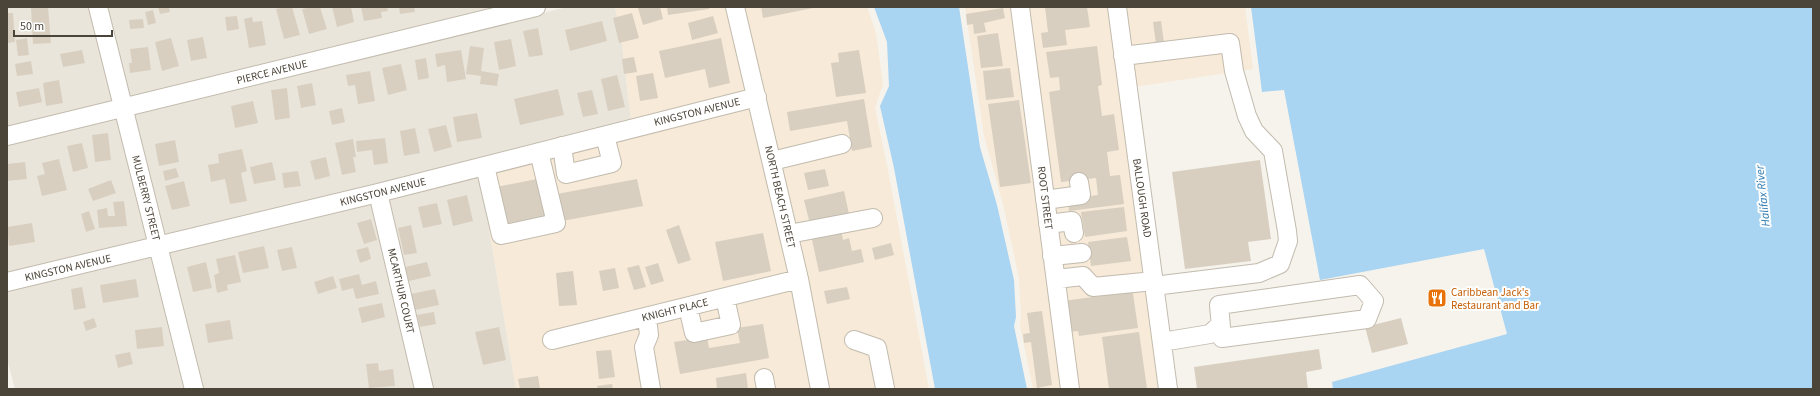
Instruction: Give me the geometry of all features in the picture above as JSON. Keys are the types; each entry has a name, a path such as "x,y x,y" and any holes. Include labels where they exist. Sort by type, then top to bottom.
{"street":[{"name":"MULBERRY STREET","path":"98,7 194,389"},
{"name":"PIERCE AVENUE","path":"7,136 536,7"},
{"name":"NORTH BEACH STREET","path":"735,7 789,234 820,389"},
{"name":"ROOT STREET","path":"1020,7 1070,389"},
{"name":"BALLOUGH ROAD","path":"1117,7 1168,389"},
{"path":"1056,280 1083,276 1093,287 1154,284 1259,273 1280,264 1288,240 1273,151 1254,131 1247,116 1234,71 1230,43 1123,56"},
{"name":"KINGSTON AVENUE","path":"7,282 378,193 757,97"},
{"path":"562,146 566,174 612,163 605,136"},
{"path":"772,161 842,144"},
{"path":"485,166 501,235 556,223 539,152"},
{"path":"1045,200 1081,195 1079,182"},
{"name":"MCARTHUR COURT","path":"378,193 424,389"},
{"path":"789,234 873,218"},
{"path":"1048,224 1072,221 1074,233"},
{"path":"1052,256 1082,253"},
{"name":"KNIGHT PLACE","path":"552,340 799,279"},
{"path":"1360,286 1374,301 1367,319 1222,338 1220,325 1219,305 1360,286"},
{"path":"688,307 694,333 731,325 725,298"},
{"path":"647,317 649,336 644,347 651,389"},
{"path":"1161,336 1210,334 1220,325"},
{"path":"854,340 877,348 885,388"}],"shaded area":[{"path":"7,7 91,7 115,102 7,129"},
{"path":"105,7 505,7 128,99"},
{"path":"567,7 615,7 621,35 631,121 163,237 132,114"},
{"path":"615,7 728,7 749,92 631,121 621,35"},
{"path":"742,7 867,7 876,33 883,84 875,108 929,389 892,389 879,341 850,330 845,345 871,354 878,389 827,389"},
{"path":"965,7 1013,7 1063,389 1033,389 1020,326 1021,316 1019,278 1003,204 984,136"},
{"path":"1026,7 1110,7 1161,389 1077,389"},
{"path":"1124,7 1245,7 1253,69 1134,87"},
{"path":"752,106 791,274 544,334 546,349 794,288 813,389 516,389 480,175"},
{"path":"118,117 149,240 7,275 7,144"},
{"path":"480,175 516,389 431,389 386,199"},
{"path":"373,202 417,389 201,389 166,252"},
{"path":"153,255 187,389 15,389 7,359 7,290"}],"water":[{"path":"874,7 959,7 980,147 997,205 1014,280 1016,317 1014,326 1027,389 935,389 894,168 880,106 889,86 887,42"},
{"name":"Halifax River","path":"1251,7 1813,7 1813,389 1333,389 1332,382 1507,334 1484,249 1320,280 1284,90 1262,92"}],"building":[{"path":"31,7 48,7 51,43 33,44"},
{"path":"158,7 169,7 170,12 160,14"},
{"path":"292,7 300,35 284,39 276,9"},
{"path":"320,7 327,29 309,34 302,9"},
{"path":"332,7 351,7 354,22 337,27"},
{"path":"361,7 387,7 388,11 381,12 382,18 364,21"},
{"path":"399,7 414,7 415,12 400,14"},
{"path":"660,7 663,19 643,25 638,8"},
{"path":"667,7 709,7 709,9 668,15"},
{"path":"761,7 813,7 813,8 763,18"},
{"path":"1045,7 1087,7 1090,27 1065,30 1067,45 1043,48 1041,33 1048,32"},
{"path":"1003,8 1005,18 984,23 986,32 974,34 973,24 967,25 966,14"},
{"path":"153,10 156,23 148,25 145,12"},
{"path":"7,13 13,13 15,42 7,43"},
{"path":"632,13 639,38 619,43 613,18"},
{"path":"237,16 239,29 227,31 225,17"},
{"path":"713,16 718,33 692,40 688,23"},
{"path":"252,17 253,22 262,21 266,45 249,48 244,19"},
{"path":"143,19 144,28 130,29 129,20"},
{"path":"602,21 607,41 570,51 565,30"},
{"path":"1161,21 1164,43 1156,44 1153,22"},
{"path":"538,28 543,55 529,57 523,31"},
{"path":"998,33 1003,66 981,68 977,36"},
{"path":"203,37 207,58 191,61 187,40"},
{"path":"27,38 29,55 18,56 16,40"},
{"path":"171,38 179,66 162,71 155,42"},
{"path":"721,38 730,83 709,88 705,69 665,78 659,51"},
{"path":"511,39 516,66 499,70 494,42"},
{"path":"470,46 484,48 481,71 499,74 497,86 480,84 481,76 466,74"},
{"path":"1097,46 1102,85 1098,86 1102,116 1114,114 1119,150 1107,152 1110,176 1120,175 1124,204 1069,211 1068,199 1098,195 1096,178 1061,182 1049,92 1060,90 1059,77 1050,78 1046,52"},
{"path":"148,47 151,70 130,73 129,63 132,63 130,49"},
{"path":"82,50 85,63 63,67 60,54"},
{"path":"461,50 466,79 447,82 445,65 437,67 435,54"},
{"path":"859,50 866,93 836,97 831,63 839,62 838,53"},
{"path":"634,57 637,72 624,74 622,59"},
{"path":"426,58 429,78 418,80 415,60"},
{"path":"31,61 33,74 17,76 15,64"},
{"path":"401,64 407,90 388,95 382,68"},
{"path":"1010,68 1014,97 986,100 983,71"},
{"path":"370,71 375,101 358,104 355,85 348,86 346,75"},
{"path":"653,73 658,98 640,101 636,76"},
{"path":"617,75 625,107 608,111 601,79"},
{"path":"59,80 63,103 46,106 43,83"},
{"path":"312,83 316,105 301,108 297,86"},
{"path":"39,88 42,102 19,107 16,92"},
{"path":"287,88 290,118 275,120 271,90"},
{"path":"558,89 564,115 520,125 514,99"},
{"path":"592,90 598,114 583,117 577,93"},
{"path":"864,99 872,147 852,151 847,121 790,131 787,112"},
{"path":"1019,100 1031,183 1000,187 988,104"},
{"path":"253,101 258,123 235,128 231,106"},
{"path":"342,108 345,122 332,125 329,111"},
{"path":"477,113 482,138 457,142 453,117"},
{"path":"446,125 452,147 434,152 428,129"},
{"path":"415,128 420,153 404,156 400,131"},
{"path":"108,133 111,160 95,162 92,135"},
{"path":"385,138 388,163 374,165 372,150 357,152 356,141"},
{"path":"353,139 356,157 353,157 356,172 342,175 335,143"},
{"path":"175,140 179,162 159,166 155,144"},
{"path":"82,143 88,168 73,172 67,146"},
{"path":"242,149 247,171 241,173 247,201 230,204 225,179 211,182 208,165 219,163 218,154"},
{"path":"326,157 330,176 315,180 310,161"},
{"path":"59,159 67,190 42,196 37,176 45,174 42,163"},
{"path":"1260,160 1271,239 1248,242 1251,261 1185,269 1172,172"},
{"path":"25,162 27,179 7,181 7,164"},
{"path":"272,162 276,180 254,184 250,167"},
{"path":"176,168 179,177 165,181 163,171"},
{"path":"825,169 829,186 808,190 804,173"},
{"path":"298,171 301,186 284,188 282,173"},
{"path":"542,178 550,217 503,226 496,187"},
{"path":"637,179 643,206 562,221 557,194"},
{"path":"111,180 116,193 93,201 88,189"},
{"path":"184,181 190,206 172,210 165,186"},
{"path":"844,191 849,214 810,224 804,200"},
{"path":"467,195 473,221 453,226 447,200"},
{"path":"124,201 127,226 99,228 97,210 107,208 108,216 115,216 113,202"},
{"path":"437,203 442,224 423,228 418,207"},
{"path":"1124,207 1127,231 1085,237 1081,212"},
{"path":"89,211 95,229 86,232 81,214"},
{"path":"371,219 377,240 364,244 357,223"},
{"path":"32,223 35,242 9,246 7,227"},
{"path":"411,225 417,253 404,255 398,228"},
{"path":"679,225 691,260 678,264 666,230"},
{"path":"841,229 843,240 849,238 852,251 861,249 864,262 819,272 811,235"},
{"path":"763,233 771,271 723,281 715,242"},
{"path":"1127,237 1131,261 1091,266 1088,242"},
{"path":"891,243 894,255 875,260 872,248"},
{"path":"264,246 269,268 243,273 238,252"},
{"path":"292,247 297,268 282,271 277,250"},
{"path":"368,247 371,259 360,263 356,250"},
{"path":"235,255 241,282 227,285 228,290 217,293 214,275 219,273 216,259"},
{"path":"206,262 212,288 193,292 187,267"},
{"path":"427,262 431,276 409,281 405,267"},
{"path":"658,263 664,281 651,285 645,267"},
{"path":"639,265 646,287 634,290 627,268"},
{"path":"615,268 619,288 603,291 599,271"},
{"path":"573,271 577,305 559,306 556,273"},
{"path":"359,274 362,285 376,281 379,294 356,299 353,288 342,291 339,279"},
{"path":"333,276 337,288 318,294 314,282"},
{"path":"136,279 139,297 103,303 100,285"},
{"path":"82,287 86,308 74,310 71,289"},
{"path":"847,287 850,299 827,304 824,291"},
{"path":"1132,287 1138,328 1079,336 1078,331 1067,332 1063,301 1108,295 1108,290"},
{"path":"435,289 439,305 415,310 411,294"},
{"path":"382,303 385,317 362,323 358,308"},
{"path":"1042,311 1052,385 1037,388 1031,342 1024,343 1023,334 1030,333 1027,313"},
{"path":"434,312 436,324 420,327 417,315"},
{"path":"94,318 97,327 86,331 83,322"},
{"path":"1401,318 1408,344 1372,353 1365,327"},
{"path":"230,320 233,339 208,343 205,324"},
{"path":"763,324 769,358 680,374 674,342 707,337 709,348 740,343 737,328"},
{"path":"162,327 164,346 137,349 135,330"},
{"path":"499,327 506,360 483,365 475,332"},
{"path":"1139,332 1147,389 1109,389 1102,337"},
{"path":"1319,349 1322,369 1306,372 1308,389 1197,389 1194,367"},
{"path":"611,350 615,377 599,379 596,351"},
{"path":"130,352 133,364 118,368 115,355"},
{"path":"378,363 379,371 393,369 395,386 369,388 366,364"},
{"path":"746,373 748,389 717,389 716,378"},
{"path":"538,376 540,389 520,389 518,379"},
{"path":"612,384 613,389 598,389 597,386"}],"place":[{"name":"Caribbean Jack's Restaurant and Bar","path":"1437,298"}]}
